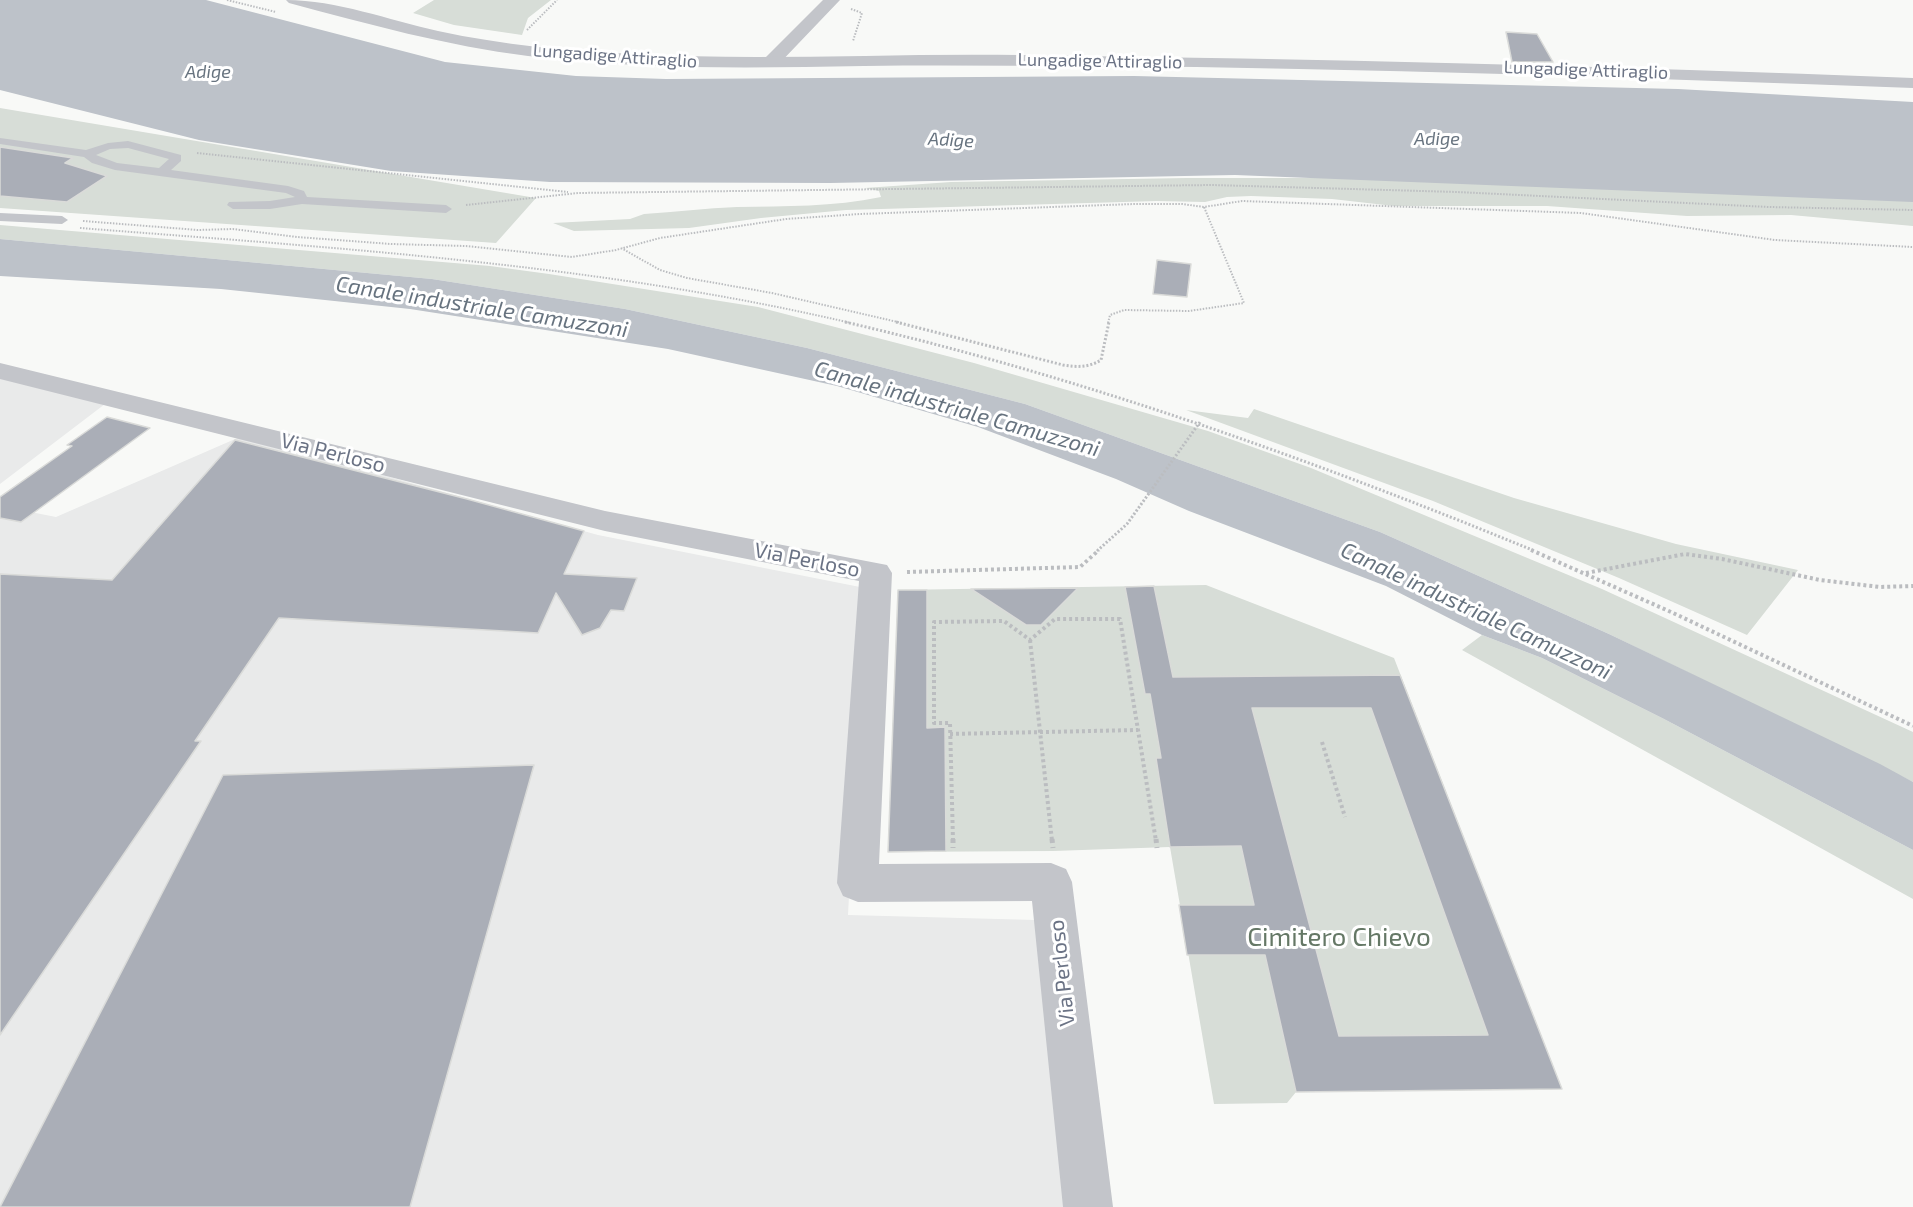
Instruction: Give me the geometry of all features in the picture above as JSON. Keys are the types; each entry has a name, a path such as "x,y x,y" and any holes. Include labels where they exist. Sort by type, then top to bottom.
{"street":[{"name":"Lungadige Attiraglio","path":"294,0 460,41 533,52 616,59 770,63 943,60 1380,64 1913,82"},
{"path":"770,63 829,4"},
{"name":"Via Perloso","path":"0,371 605,521 876,573 858,883 1052,882 1088,1207"}],"lane":[{"path":"0,141 87,154 96,160 115,166 160,174 288,190 300,194 302,200"},
{"path":"87,154 108,146 128,144 177,158 160,174"},
{"path":"233,205 279,205 302,200 446,209"},
{"path":"0,217 66,224"}],"path":[{"path":"526,33 529,25 557,0"},
{"path":"829,4 862,13 852,43"},
{"path":"142,147 578,193"},
{"path":"491,201 578,193 1212,185 1479,192 1769,207 1913,210"},
{"path":"66,224 198,230 233,229 297,237 391,244 466,246 558,257 596,254 660,238 786,219 860,214 1134,204 1182,204 1204,207 1242,201 1581,213 1775,240 1913,247"},
{"path":"621,248 641,256 660,270 947,333 1063,365 1080,367 1092,366 1101,360 1110,315 1133,310 1189,311 1244,303 1204,207"},
{"path":"66,224 521,267 684,289 838,320 1043,373 1200,422 1312,463 1586,573 1913,726"},
{"path":"876,573 1080,567 1127,524 1200,422"},
{"path":"1586,573 1685,554 1722,559 1820,580 1880,587 1913,586"},
{"path":"1030,640 1055,620 1120,619 1157,848"},
{"path":"953,848 950,723 934,723 934,622 1004,621 1030,640 1053,851"},
{"path":"950,734 1138,730"},
{"path":"1322,742 1344,817"}],"shaded area":[{"path":"0,377 105,404 0,484"},
{"path":"242,436 598,535 865,588 848,915 1036,920 1065,1207 0,1207 0,506 56,517"}],"green space":[{"path":"434,0 551,0 528,18 522,35 454,25 413,13"},
{"path":"0,108 536,198 496,243 0,208"},
{"path":"1350,178 1913,198 1913,226 1791,215 1687,216 1547,206 1394,206 1332,199 1251,196 1227,197 1205,202 1157,201 846,210 689,228 574,231 553,223 630,219 644,214 714,208 827,204 881,197 879,191 865,188 951,182"},
{"path":"0,225 490,266 758,307 974,363 1208,431 1311,468 1602,589 1913,732 1913,782 1609,634 1380,532 1025,404 807,348 625,309 432,279 0,239"},
{"path":"1254,409 1514,498 1676,544 1798,570 1747,635 1619,578 1433,501 1186,410 1248,418"},
{"name":"Cimitero Chievo","path":"1206,585 1394,658 1562,1089 1296,1092 1287,1103 1214,1104 1170,847 1053,851 888,852 898,590"},
{"path":"1482,635 1542,658 1664,719 1913,850 1913,899 1462,650"}],"water":[{"name":"Adige","path":"0,0 206,0 445,62 576,76 666,79 1134,76 1678,89 1913,102 1913,202 1235,175 830,183 550,182 391,171 199,140 0,90"},
{"name":"Canale industriale Camuzzoni","path":"0,239 432,279 625,309 807,348 1025,404 1380,532 1609,634 1880,764 1913,782 1913,850 1664,719 1542,658 1482,635 1386,586 978,427 837,386 668,349 410,309 221,289 0,276"}],"building":[{"path":"1506,32 1537,34 1553,62 1512,62"},
{"path":"0,147 73,158 65,163 107,176 67,202 0,196"},
{"path":"1157,260 1191,264 1187,297 1153,294"},
{"path":"107,417 150,428 21,522 0,518 0,497 72,446 67,445"},
{"path":"235,440 584,531 564,574 637,578 624,611 611,610 600,628 582,635 556,593 538,633 279,618 195,741 201,741 0,1035 0,574 112,580"},
{"path":"1154,586 1173,677 1400,675 1562,1089 1296,1092 1265,955 1187,955 1179,905 1254,905 1241,846 1170,847 1156,758 1161,758 1150,694 1145,694 1125,587","holes":["1252,708 1371,708 1488,1035 1339,1036"]},
{"path":"1078,588 1041,625 1026,625 971,589"},
{"path":"898,590 927,590 927,728 945,727 946,851 888,852"},
{"path":"534,765 410,1207 0,1207 223,775"}]}
